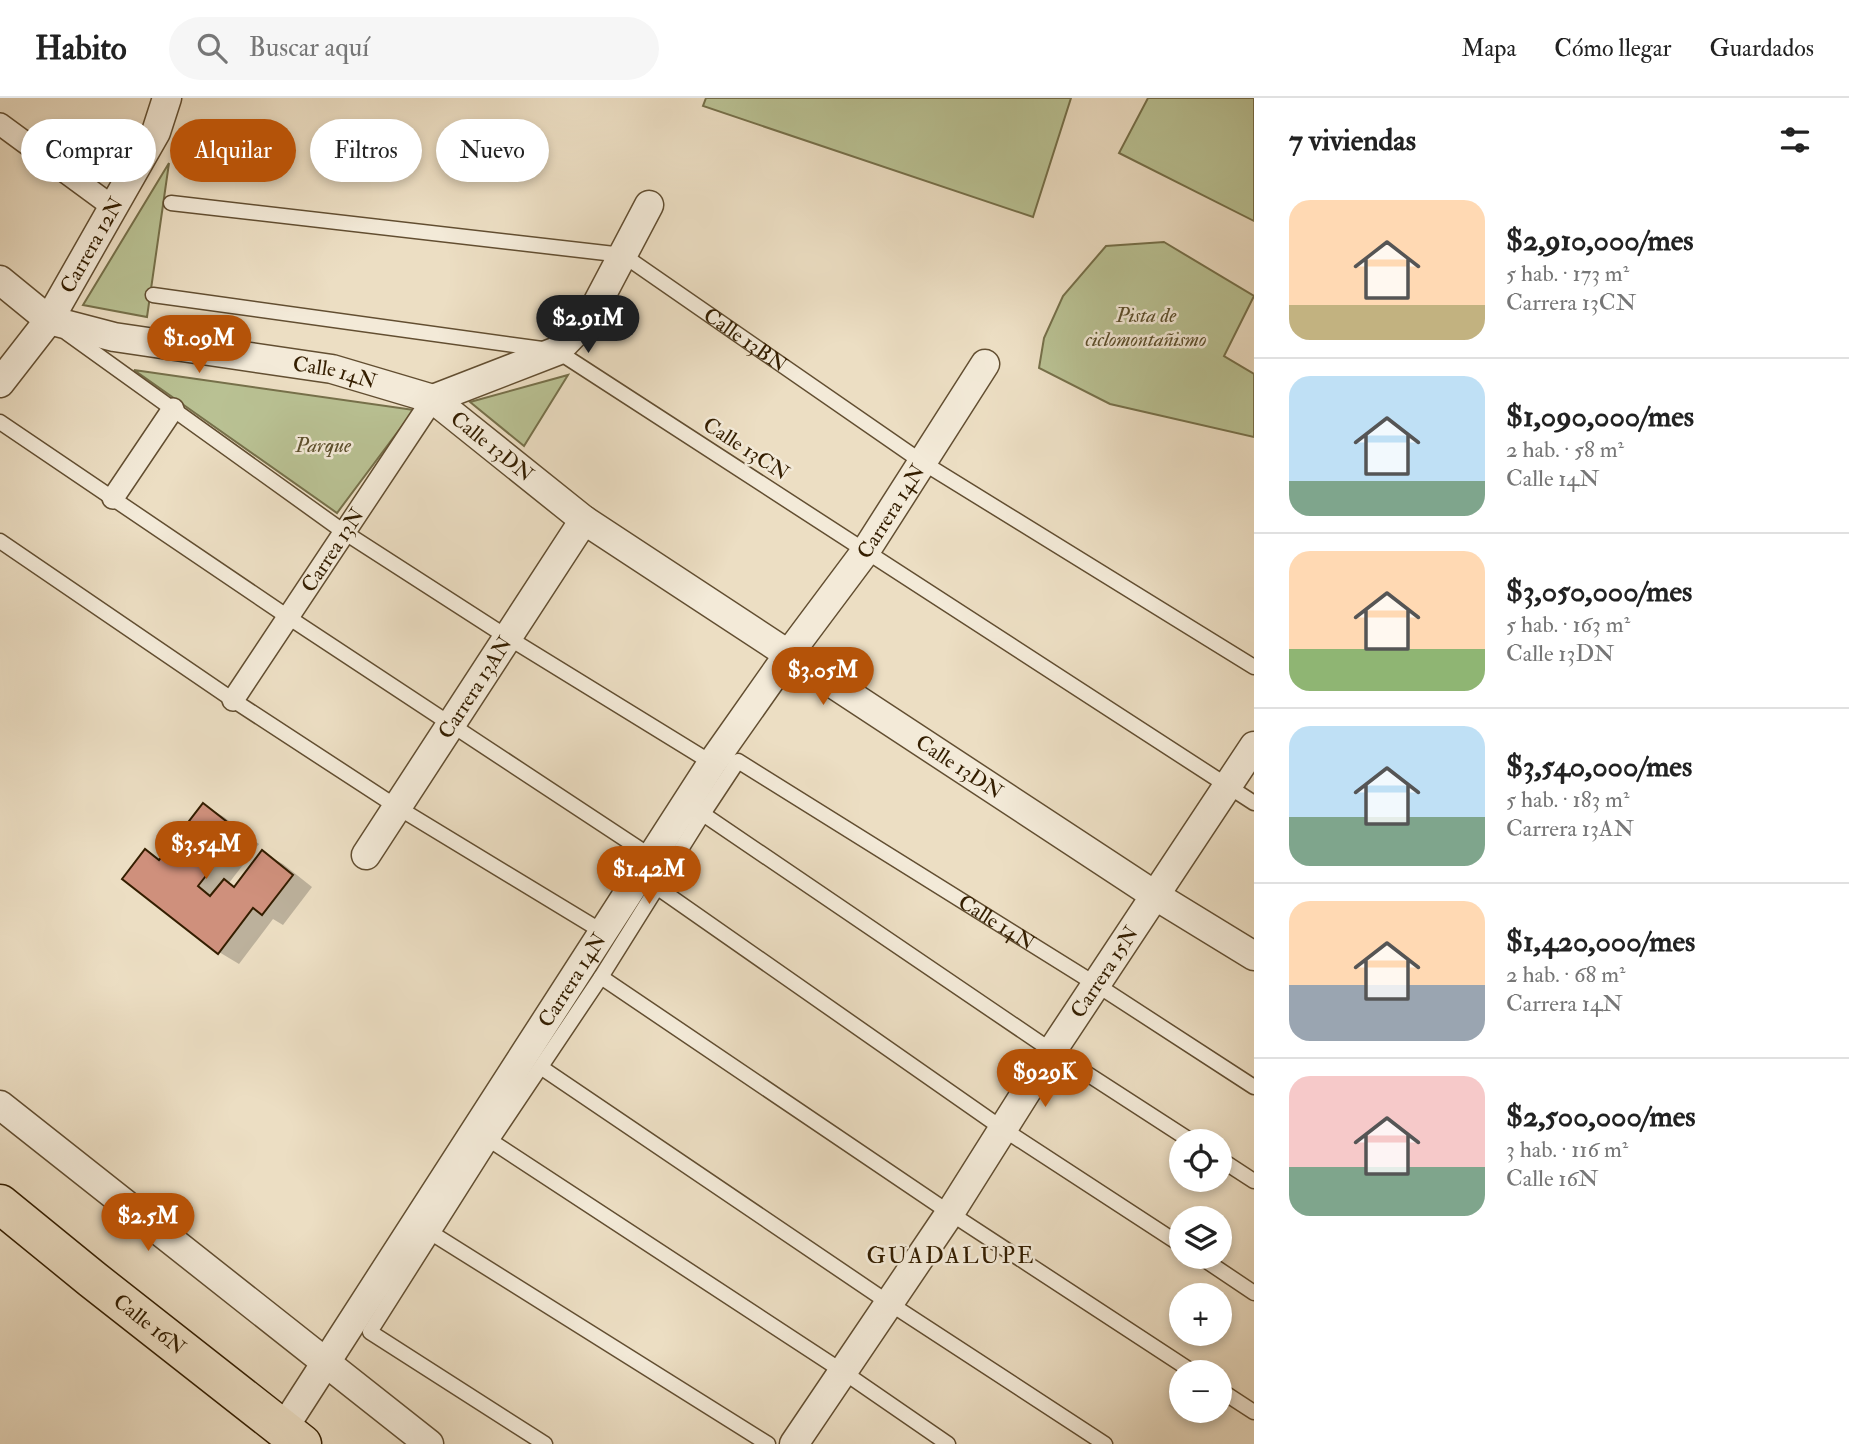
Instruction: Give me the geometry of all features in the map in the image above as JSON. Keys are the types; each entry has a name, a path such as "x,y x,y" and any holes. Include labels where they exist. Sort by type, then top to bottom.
{"main road":[{"name":"Calle 16N","path":"0,1204 292,1436"}],"street":[{"name":"Carrera 12N","path":"0,383 49,320 156,132 167,98"},
{"path":"0,124 113,207"},
{"path":"433,399 557,351 590,317 649,205"},
{"name":"Calle 14N","path":"0,280 49,320 114,337 331,369 433,399"},
{"name":"Carrera 14N","path":"292,1436 326,1362 603,932 652,857 725,762 788,655 865,552 985,364"},
{"name":"Calle 13DN","path":"433,399 584,520 1156,896 1254,956"},
{"name":"Carrea 13N","path":"233,700 433,399"},
{"path":"113,498 173,409"},
{"name":"Carrera 13AN","path":"366,855 584,520"},
{"name":"Carrera 15N","path":"794,1444 950,1213 1052,1051 1254,746"},
{"path":"0,1105 429,1444"}],"lane":[{"name":"Calle 13BN","path":"171,204 623,255 922,462 1254,667"},
{"name":"Calle 13CN","path":"153,295 557,351 1254,803"},
{"name":"Calle 14N","path":"49,320 344,532 507,637 725,762 1097,985 1254,1087"},
{"path":"0,422 288,617 652,857"},
{"path":"0,541 233,700 397,807 603,932"},
{"path":"545,1444 370,1332 491,1141 542,1068 658,888 703,814 725,762"},
{"path":"703,814 1052,1051 1172,1129"},
{"path":"658,888 1003,1129 1169,1237"},
{"path":"601,978 950,1213 1175,1360"},
{"path":"542,1068 889,1303 1105,1444"},
{"path":"491,1141 842,1371 948,1444"},
{"path":"1232,1167 1254,1181"},
{"path":"433,1234 768,1444"},
{"path":"1218,1269 1254,1293"},
{"path":"1232,1398 1254,1412"}],"green space":[{"path":"706,98 1071,98 1033,217 703,106"},
{"path":"1148,98 1254,98 1254,221 1119,153"},
{"path":"169,163 147,317 83,305"},
{"name":"Pista de ciclomontañismo","path":"1164,242 1254,296 1224,356 1254,374 1254,437 1110,404 1039,368 1044,338 1063,296 1106,246"},
{"name":"Parque","path":"134,370 414,410 337,513"},
{"path":"568,375 524,446 470,402"}],"building":[{"path":"203,803 240,832 198,886 210,896 224,879 234,887 262,850 293,875 262,915 253,908 218,954 122,879 145,849 159,860"}],"district":[{"name":"GUADALUPE","path":"951,1255"}]}
